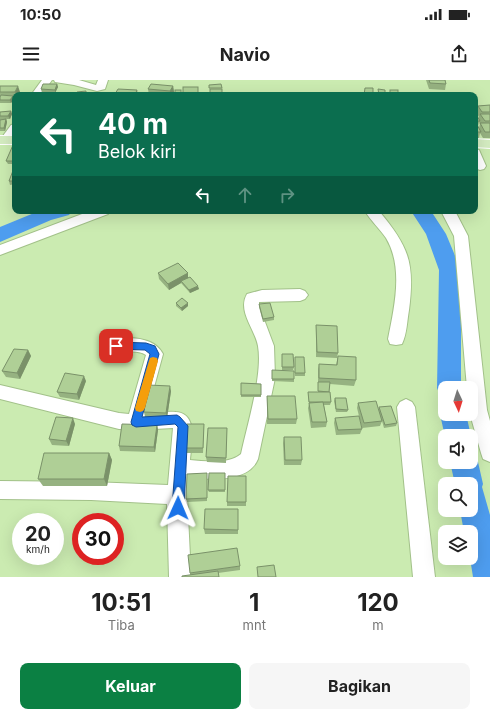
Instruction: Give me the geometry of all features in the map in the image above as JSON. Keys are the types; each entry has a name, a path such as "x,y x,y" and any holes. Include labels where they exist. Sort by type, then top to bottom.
{"main road":[{"path":"478,143 490,144"}],"street":[{"path":"38,92 47,80"},
{"path":"59,80 75,82 97,88 101,87 103,80"},
{"path":"7,140 12,131"},
{"path":"478,161 480,166"},
{"path":"0,250 96,214"},
{"path":"374,214 394,239 399,251 404,278 396,339"},
{"path":"450,214 461,236 483,388 478,410 490,453"},
{"path":"180,470 222,469 239,467 246,464 249,459 262,400 266,370 266,346 251,306 251,301 252,298 262,296 300,295"},
{"path":"116,346 146,346 152,349 155,354 136,422"},
{"path":"0,392 119,421 136,422 177,420 181,422 183,426 178,495 180,577"},
{"path":"406,407 424,577"},
{"path":"0,490 91,491 178,495"}],"building":[{"path":"429,80 445,80 446,84 430,83"},
{"path":"43,84 57,84 55,90 41,89"},
{"path":"151,84 173,86 170,91 148,89"},
{"path":"221,84 222,88 209,88 209,85"},
{"path":"0,86 18,86 15,92 0,92"},
{"path":"183,87 198,87 198,92 183,92"},
{"path":"365,88 373,88 373,92 364,92"},
{"path":"118,89 137,90 136,92 116,92"},
{"path":"210,89 222,89 222,92 210,92"},
{"path":"378,89 385,90 385,92 378,92"},
{"path":"175,90 181,90 181,92 175,92"},
{"path":"390,90 398,90 398,92 390,92"},
{"path":"1,95 12,96 10,100 0,100"},
{"path":"490,105 490,112 482,112 478,106"},
{"path":"11,111 8,116 0,116 0,112"},
{"path":"480,114 490,114 490,121 485,121"},
{"path":"6,119 4,128 0,128 0,120"},
{"path":"480,123 490,123 490,132 485,132"},
{"path":"12,147 12,161 6,161"},
{"path":"12,173 12,181 9,181"},
{"path":"178,263 188,273 168,284 158,273"},
{"path":"190,277 198,286 189,290 181,281"},
{"path":"182,298 188,303 181,308 176,303"},
{"path":"270,303 274,317 263,319 259,304"},
{"path":"316,325 337,326 338,353 317,352"},
{"path":"14,349 28,350 17,373 2,371"},
{"path":"282,354 293,354 294,367 282,367"},
{"path":"338,356 356,357 356,380 319,378 319,364 337,365"},
{"path":"295,357 304,357 305,373 295,373"},
{"path":"272,370 294,371 294,379 272,379"},
{"path":"65,373 84,376 77,394 57,392"},
{"path":"318,382 330,382 329,392 318,391"},
{"path":"241,383 261,384 261,395 241,395"},
{"path":"148,385 170,386 166,413 144,412"},
{"path":"308,392 330,392 331,402 309,402"},
{"path":"267,396 295,396 297,419 268,419"},
{"path":"335,398 346,398 348,410 336,409"},
{"path":"376,401 382,421 364,423 358,403"},
{"path":"323,402 327,422 312,422 309,403"},
{"path":"391,406 397,423 385,425 379,407"},
{"path":"359,416 362,429 338,430 335,418"},
{"path":"56,417 73,418 66,441 49,439"},
{"path":"122,424 157,425 154,447 119,446"},
{"path":"187,424 204,424 203,448 185,448"},
{"path":"208,428 227,428 226,458 206,457"},
{"path":"284,437 301,437 302,460 285,460"},
{"path":"44,453 109,453 104,479 38,479"},
{"path":"207,473 207,498 186,499 187,474"},
{"path":"209,473 225,473 225,490 208,490"},
{"path":"228,476 246,476 246,502 227,502"},
{"path":"205,509 238,509 238,530 204,529"},
{"path":"237,548 240,566 190,573 188,555"},
{"path":"274,565 276,577 258,577 257,567"},
{"path":"218,571 219,577 182,577 182,576"}],"waterway":[{"path":"0,235 51,214"},
{"path":"423,214 436,234 450,270 449,381"},
{"path":"455,421 456,429"},
{"path":"466,469 467,477"},
{"path":"476,517 489,577"}],"slow traffic":[{"path":"140,408 153,361"}],"route":[{"path":"116,346 146,346 152,349 155,354 136,422 177,420 181,422 183,426 178,508"}]}
